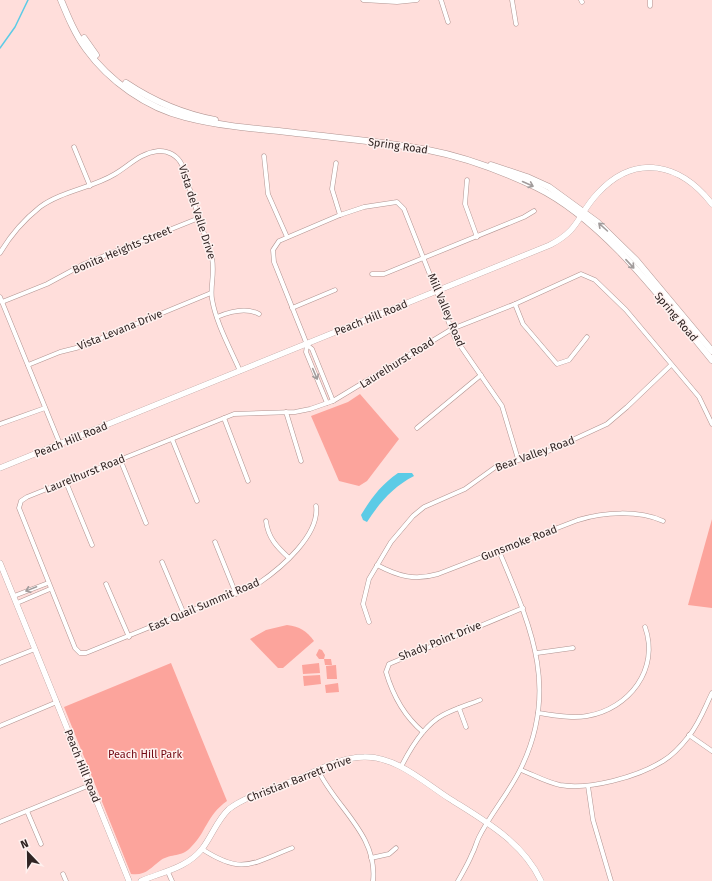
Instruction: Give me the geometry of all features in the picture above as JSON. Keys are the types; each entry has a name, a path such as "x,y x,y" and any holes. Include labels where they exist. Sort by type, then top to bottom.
{"main road":[{"name":"Spring Road","path":"61,0 75,32 98,64 123,86 166,110 200,121 440,153 480,165 537,188 583,215 617,240 636,260 712,351"},
{"name":"Spring Road","path":"66,0 78,29 101,61 126,84 158,102 200,116 225,122 401,142 450,151 540,182 559,193 583,215 639,272 712,360"}],"street":[{"path":"363,0 398,2 417,0"},
{"path":"441,0 448,22"},
{"path":"512,0 516,24"},
{"path":"650,0 650,6"},
{"path":"0,253 14,233 41,206 51,200 90,186 74,147"},
{"name":"Vista del Valle Drive","path":"90,186 114,175 142,156 160,151 172,153 179,159 214,267 211,293 217,317 240,371"},
{"path":"264,156 268,194 287,237"},
{"path":"334,401 312,349 307,345 274,262 274,247 278,242 287,237 340,215 332,189 336,163"},
{"name":"Peach Hill Road","path":"0,468 307,345 560,240 572,231 597,194 608,184 628,172 644,168 659,168 685,177 699,188 712,204"},
{"path":"467,180 465,204 477,237"},
{"name":"Mill Valley Road","path":"340,215 364,207 397,202 404,209 458,343 502,406 518,459"},
{"path":"372,274 384,274 524,218 534,211"},
{"name":"Bonita Heights Street","path":"2,302 48,284 84,264 199,218"},
{"name":"Laurelhurst Road","path":"48,583 20,513 20,503 27,497 224,418 244,412 286,412 305,410 334,401 452,329 515,304 577,275 584,274 589,276 615,298 699,397 712,424"},
{"path":"292,308 335,290"},
{"name":"Vista Levana Drive","path":"28,365 60,352 80,347 211,293"},
{"path":"0,297 60,444"},
{"path":"515,304 523,324 557,364 569,360 587,337"},
{"path":"217,317 242,310 249,310 259,314"},
{"path":"307,345 306,352 327,403"},
{"name":"Bear Valley Road","path":"370,622 364,609 363,597 369,579 402,528 418,512 465,489 492,469 518,459 544,453 607,424 671,365"},
{"path":"416,428 481,375"},
{"path":"0,424 45,408"},
{"path":"286,412 300,461"},
{"path":"224,418 248,481"},
{"path":"172,439 197,501"},
{"path":"120,459 146,523"},
{"path":"66,482 92,545"},
{"name":"East Quail Summit Road","path":"50,589 77,651 86,654 236,594 265,579 300,546 312,528 318,515 316,506"},
{"name":"Gunsmoke Road","path":"377,565 398,576 420,578 438,574 578,520 596,515 636,514 653,516 664,521"},
{"path":"266,521 267,529 274,543 289,558"},
{"path":"215,542 236,594"},
{"path":"458,881 479,837 521,770 529,751 538,713 540,680 537,653 523,608 499,551"},
{"path":"162,562 184,614"},
{"name":"Peach Hill Road","path":"0,563 129,881"},
{"path":"14,596 48,583 50,589 17,603"},
{"path":"106,584 129,636"},
{"name":"Shady Point Drive","path":"423,732 407,718 397,700 386,672 389,664 523,608"},
{"path":"538,713 586,717 602,713 622,702 636,687 647,664 650,645 645,627"},
{"path":"537,653 573,648"},
{"path":"0,663 35,649"},
{"path":"521,770 552,783 588,786 628,776 653,767 668,757 689,735 702,717 712,693"},
{"path":"401,768 423,732 442,716 480,700"},
{"path":"0,726 57,702"},
{"path":"459,708 466,727"},
{"path":"689,735 712,751"},
{"name":"Christian Barrett Drive","path":"141,881 168,872 188,862 202,849 220,819 236,804 318,770 354,758 365,756 381,759 401,768 487,824 520,848 528,858 541,881"},
{"path":"318,770 332,796 361,830 374,868 373,881"},
{"path":"0,822 90,785"},
{"path":"588,786 593,820 610,881"},
{"path":"27,811 41,844"},
{"path":"202,849 217,858 235,865 246,865 292,848"},
{"path":"371,858 390,854 396,848"},
{"path":"168,872 172,881"},
{"path":"63,874 66,881"}],"green space":[{"path":"360,394 399,439 367,481 359,486 339,481 311,416 348,402"},
{"path":"712,519 712,608 688,605"},
{"path":"287,625 302,630 314,641 283,668 278,668 250,639 266,630"},
{"path":"319,649 322,650 325,655 324,659 319,659 316,655"},
{"path":"324,659 331,659 332,665 325,665"},
{"name":"Peach Hill Park","path":"171,663 227,801 210,818 196,842 184,853 161,860 144,873 131,874 64,707"},
{"path":"319,663 320,673 303,674 302,665"},
{"path":"336,665 337,679 327,679 326,666"},
{"path":"320,675 321,684 304,686 303,676"},
{"path":"338,683 339,692 326,693 325,685"}],"water":[{"path":"398,473 412,473 414,476 393,490 367,522 363,520 361,515 373,497"}],"waterway":[{"path":"0,48 15,27 28,0"}]}
